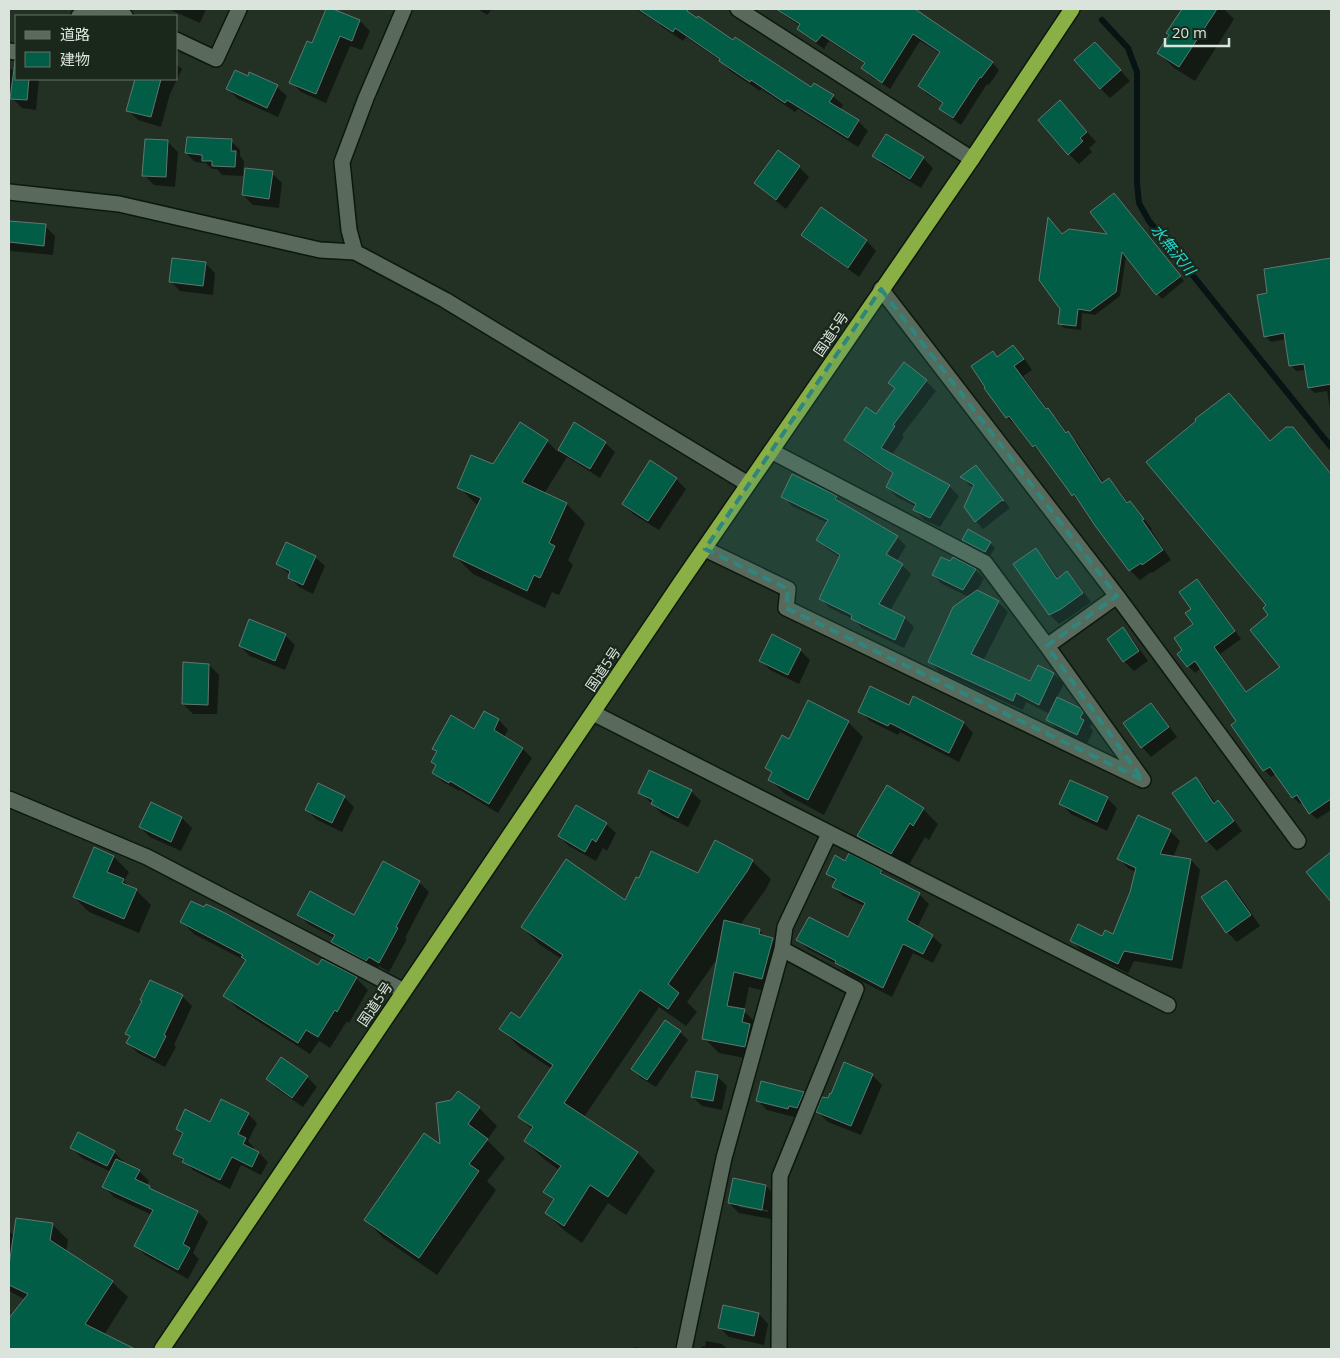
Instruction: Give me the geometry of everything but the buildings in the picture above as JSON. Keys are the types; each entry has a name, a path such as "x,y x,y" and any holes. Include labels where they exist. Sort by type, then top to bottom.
{"highway":[{"name":"国道5号","path":"162,1349 681,582 972,159 1072,9"}],"street":[{"path":"101,9 110,9 123,15"},
{"path":"178,41 216,59 239,9"},
{"path":"355,252 348,230 342,162 366,98 404,9"},
{"path":"738,9 972,159"},
{"path":"9,192 119,204 320,250 355,252 445,300 748,484"},
{"path":"881,290 1117,596 1298,841"},
{"path":"704,549 788,588 786,608 1143,780 985,563 771,451"},
{"path":"1047,646 1117,596"},
{"path":"593,713 1168,1005"},
{"path":"9,799 147,857 404,991"},
{"path":"684,1349 724,1158 782,949 785,926 829,834"},
{"path":"779,1349 780,1176 856,989 782,949"}],"highlighted area":[{"path":"881,289 1117,596 1047,646 1143,780 786,608 788,589 705,549"}],"waterway":[{"name":"水無沢川","path":"1102,20 1128,48 1137,72 1137,183 1139,203 1149,221 1331,447"}]}
